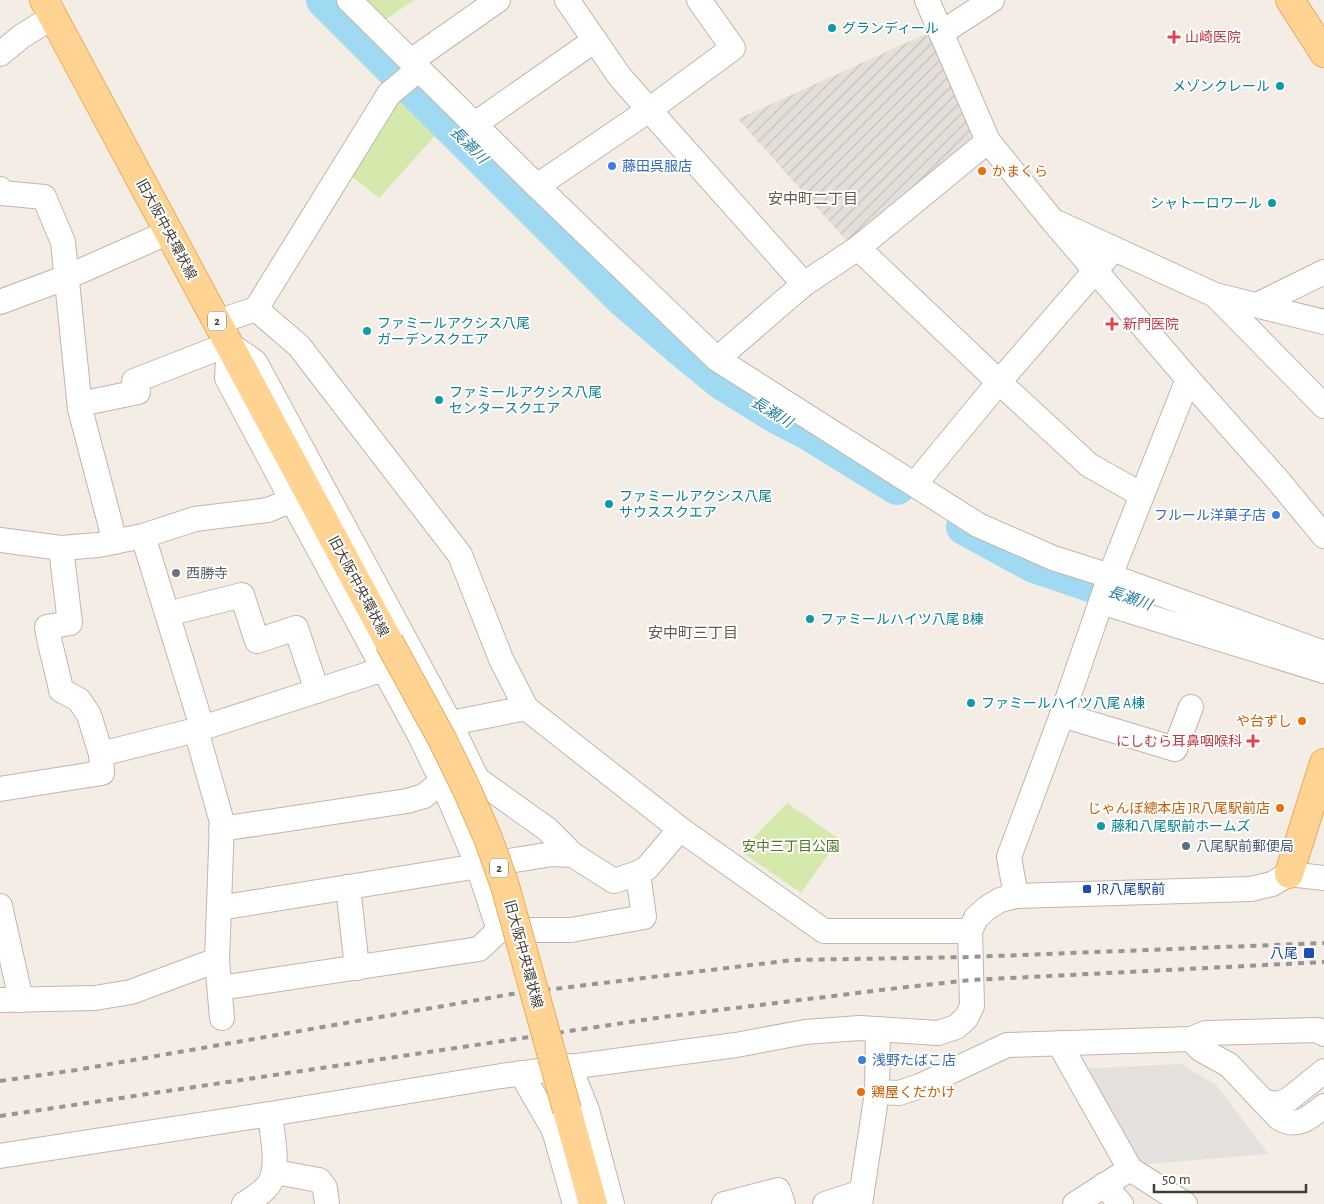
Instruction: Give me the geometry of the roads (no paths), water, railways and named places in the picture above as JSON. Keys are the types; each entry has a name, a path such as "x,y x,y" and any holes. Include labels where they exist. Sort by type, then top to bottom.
{"main road":[{"path":"1290,0 1324,54"},
{"name":"旧大阪中央環状線","path":"49,8 446,748 488,838 505,886 593,1204"},
{"path":"1289,874 1324,764"}],"street":[{"path":"349,0 410,73 475,124 717,359 978,524 1054,558 1106,588 1324,671"},
{"path":"80,404 138,392 134,381 223,333 256,309 389,94 410,73 498,0"},
{"path":"567,0 620,77 804,284"},
{"path":"537,186 649,110 733,48 699,0"},
{"path":"927,0 988,141 1052,220 1324,536"},
{"path":"941,33 992,0"},
{"path":"4,45 22,36 49,8"},
{"path":"475,124 595,40"},
{"path":"717,359 804,284 858,248 988,141"},
{"path":"0,189 2,193 44,197 63,242 80,404 115,542"},
{"path":"1052,220 1215,295 1324,322"},
{"path":"0,302 67,277 170,232"},
{"path":"858,248 999,382 1090,465 1142,495"},
{"path":"915,484 999,382 1114,249"},
{"path":"1257,305 1324,272"},
{"path":"1215,295 1324,406"},
{"path":"256,309 299,346 460,556 501,659 526,708 680,829 824,931 970,931"},
{"path":"223,333 227,378 417,730 442,781 478,866 500,930"},
{"path":"223,333 254,362 450,723 477,779 547,829 573,855 614,881 647,868 680,829"},
{"path":"1016,896 1009,857 1106,588 1188,379"},
{"path":"0,540 61,548 115,542 143,536 195,519 268,510 292,500"},
{"path":"143,536 199,729 222,822 217,960 222,1018"},
{"path":"0,789 102,773 101,754 89,715 79,700 61,690 55,659 50,646 47,627 70,623 61,548"},
{"path":"1106,588 1324,652"},
{"path":"167,614 242,595 257,641 296,628 317,691"},
{"path":"101,754 199,729 384,669"},
{"path":"1062,714 1175,749 1191,707"},
{"path":"417,730 526,708"},
{"path":"221,830 407,801 424,796 442,781 477,779"},
{"path":"219,908 552,854 573,855"},
{"path":"220,988 479,949 500,930 571,930 644,917 638,873"},
{"path":"0,1156 521,1073 736,1045 805,1032 860,1028 938,1034 956,1027 966,1018 972,1006 970,931 976,918 986,908 1000,900 1016,896 1251,889 1272,884 1289,874 1324,878"},
{"path":"348,887 357,968"},
{"path":"1,915 11,1000 95,998 131,992 217,960"},
{"path":"825,1204 861,1198 877,1092 878,1029"},
{"path":"877,1092 899,1093 920,1086 1007,1045 1191,1039 1206,1033 1318,1030 1324,1034"},
{"path":"1238,1032 1227,1048 1226,1056 1230,1065 1279,1118 1292,1123 1299,1123 1321,1115"},
{"path":"1191,1039 1200,1050 1230,1065"},
{"path":"1059,1043 1130,1169 1186,1204"},
{"path":"569,1066 587,1110 612,1204"},
{"path":"1265,1102 1278,1104 1288,1100 1324,1071"},
{"path":"521,1073 554,1130 575,1204"},
{"path":"244,1204 268,1186 275,1172 270,1114"},
{"path":"1075,1204 1130,1169"},
{"path":"275,1172 319,1180 325,1188 327,1204"},
{"path":"1104,1185 1121,1204"},
{"path":"724,1204 778,1190 783,1204"}],"waterway":[{"name":"長瀬川","path":"324,0 622,298 683,350 722,382 897,487"},
{"name":"長瀬川","path":"964,527 1034,565 1211,625"}],"railway":[{"path":"0,1081 76,1070 512,994 793,960 970,957 1324,943"},
{"path":"0,1116 670,1016 898,988 971,980 1324,962"}],"place":[{"name":"グランディール","path":"832,28"},
{"name":"山崎医院","path":"1174,37"},
{"name":"メゾンクレール","path":"1280,86"},
{"name":"藤田呉服店","path":"612,166"},
{"name":"かまくら","path":"982,171"},
{"name":"シャトーロワール","path":"1272,203"},
{"name":"新門医院","path":"1112,324"},
{"name":"ファミールアクシス八尾 ガーデンスクエア","path":"367,331"},
{"name":"ファミールアクシス八尾 センタースクエア","path":"439,400"},
{"name":"ファミールアクシス八尾 サウススクエア","path":"609,504"},
{"name":"フルール洋菓子店","path":"1276,515"},
{"name":"西勝寺","path":"176,573"},
{"name":"ファミールハイツ八尾 B棟","path":"810,619"},
{"name":"ファミールハイツ八尾 A棟","path":"971,703"},
{"name":"や台ずし","path":"1302,721"},
{"name":"にしむら耳鼻咽喉科","path":"1253,741"},
{"name":"じゃんぼ總本店 JR八尾駅前店","path":"1280,808"},
{"name":"藤和八尾駅前ホームズ","path":"1101,826"},
{"name":"八尾駅前郵便局","path":"1186,846"},
{"name":"JR八尾駅前","path":"1087,889"},
{"name":"八尾","path":"1309,953"},
{"name":"浅野たばこ店","path":"862,1060"},
{"name":"鶏屋くだかけ","path":"861,1092"}],"district":[{"name":"安中町二丁目","path":"813,199"},
{"name":"安中町三丁目","path":"693,633"}],"park label":[{"name":"安中三丁目公園","path":"791,846"}]}
